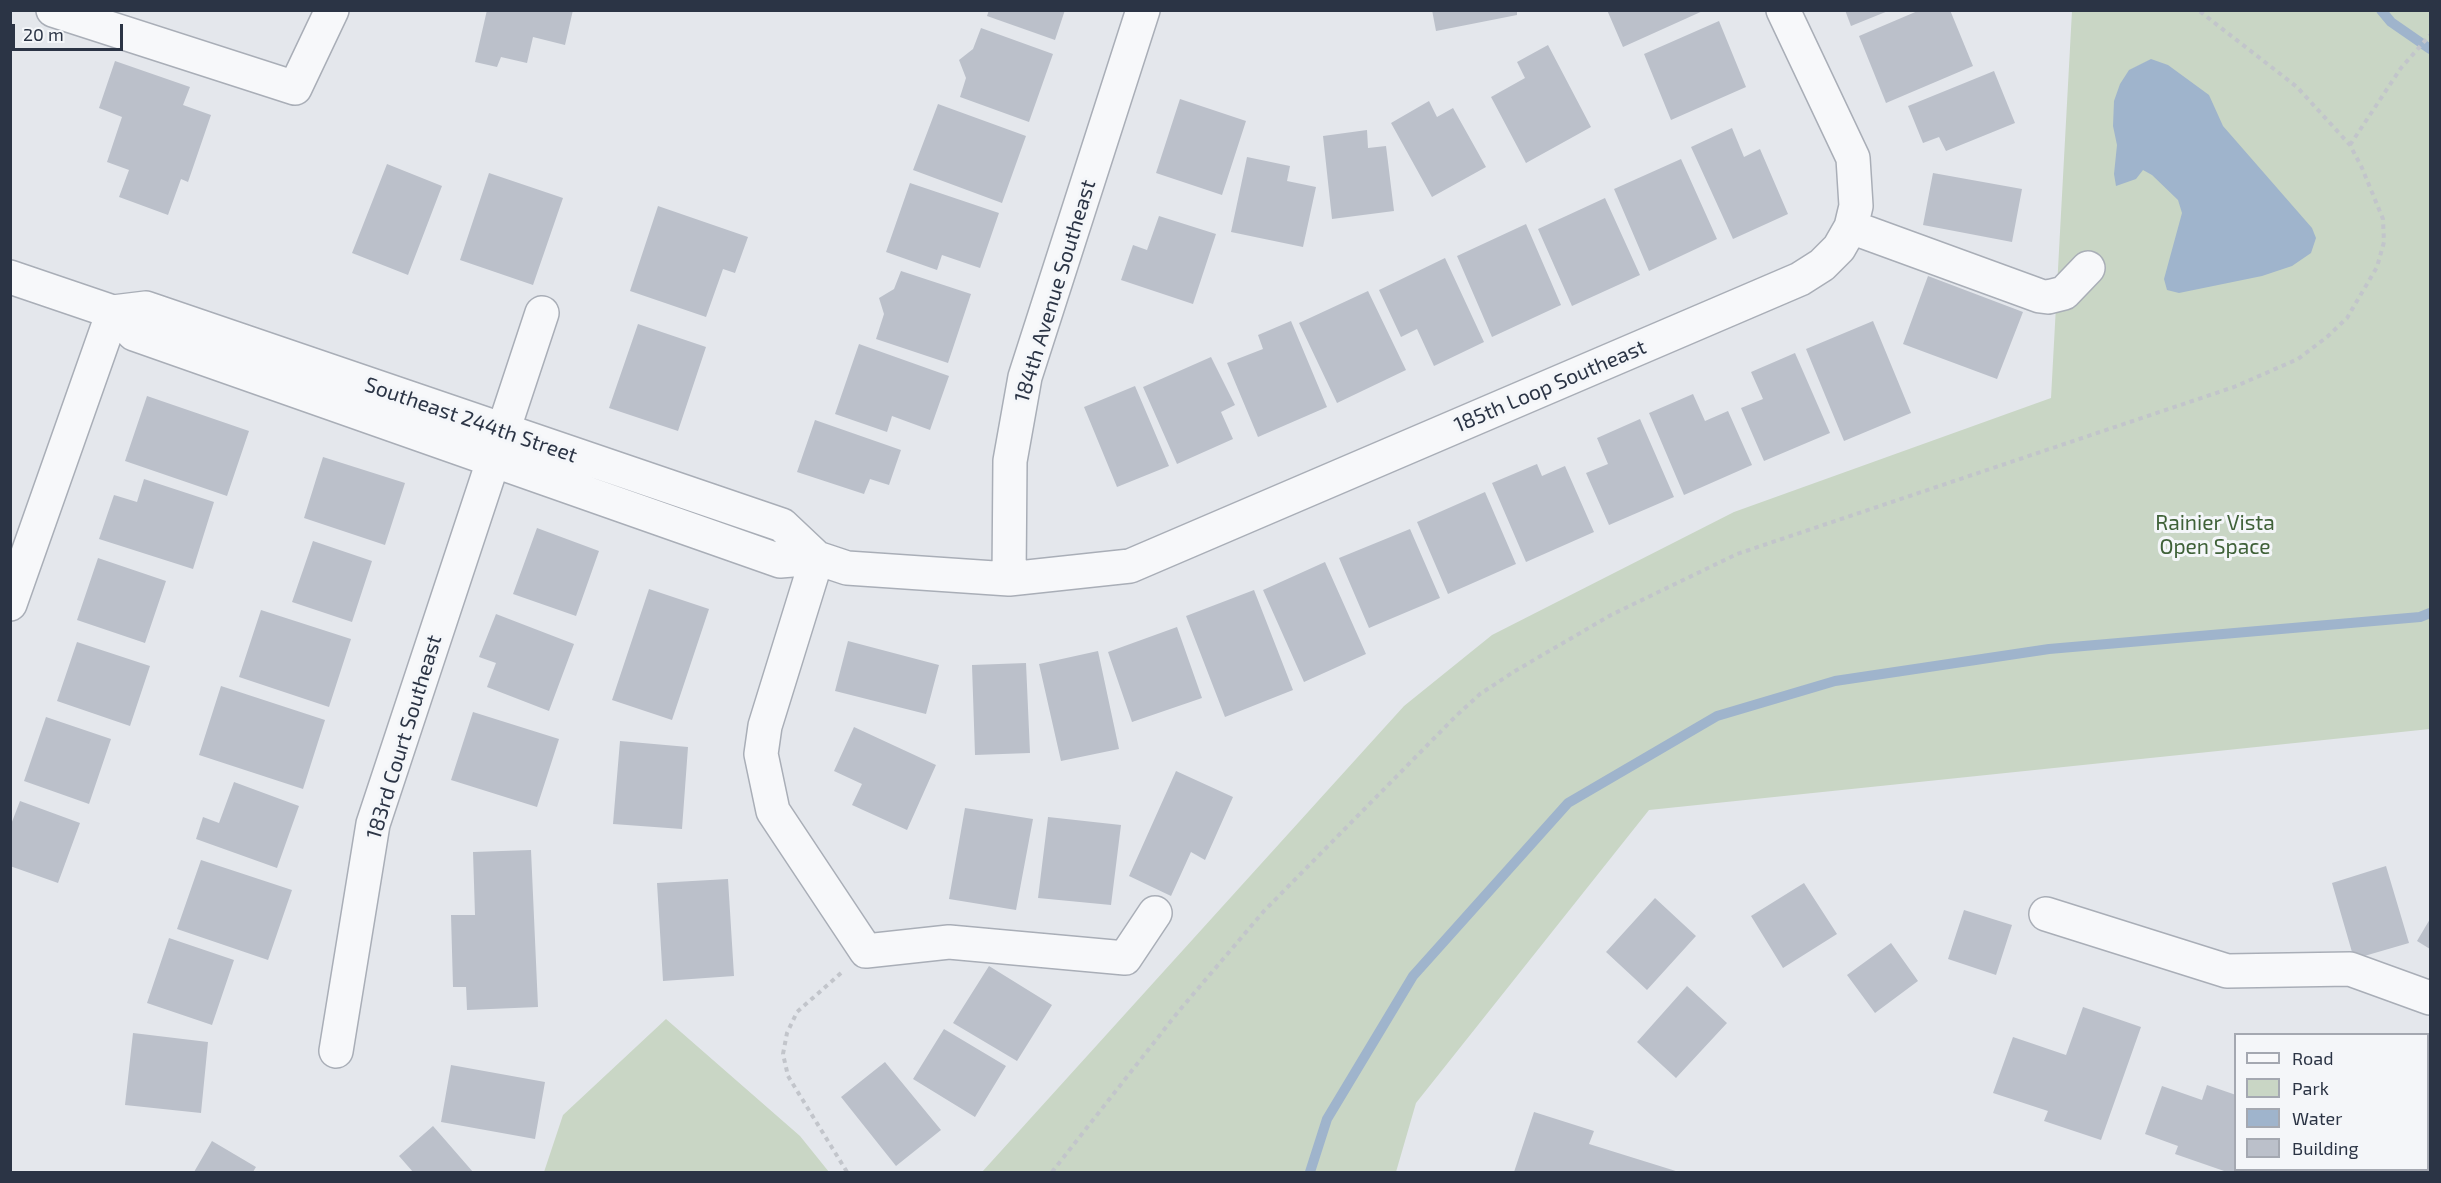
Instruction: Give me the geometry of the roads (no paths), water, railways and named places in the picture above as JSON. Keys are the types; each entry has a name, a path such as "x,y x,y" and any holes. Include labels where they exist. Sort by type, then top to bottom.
{"street":[{"path":"53,10 295,88 332,10"},
{"name":"184th Avenue Southeast","path":"1009,579 1010,460 1025,377 1143,10"},
{"name":"185th Loop Southeast","path":"1009,579 1130,566 1800,279 1822,265 1839,248 1851,227 1856,206 1853,158 1783,10"},
{"path":"1851,227 2048,297 2064,293 2088,268"},
{"name":"Southeast 244th Street","path":"10,277 113,312 146,308 499,445 782,525 817,558 847,568 1009,579"},
{"path":"13,592 113,312"},
{"name":"183rd Court Southeast","path":"336,1051 373,824 542,313"},
{"path":"817,558 765,726 761,754 773,811 866,951 949,942 1125,958 1155,913"},
{"path":"2046,914 2227,971 2349,969 2430,998"}],"water":[{"path":"2151,59 2168,65 2209,95 2223,126 2312,228 2316,238 2311,253 2292,266 2262,276 2179,293 2167,290 2164,279 2182,213 2178,200 2152,175 2143,170 2136,179 2116,186 2114,174 2117,145 2113,126 2114,101 2120,84 2129,70"}],"waterway":[{"path":"2381,10 2391,22 2430,49"},
{"path":"1310,1172 1327,1119 1413,976 1568,803 1717,716 1835,681 2049,649 2420,617 2430,613"}],"park label":[{"name":"Rainier Vista Open Space","path":"2215,535"}]}
